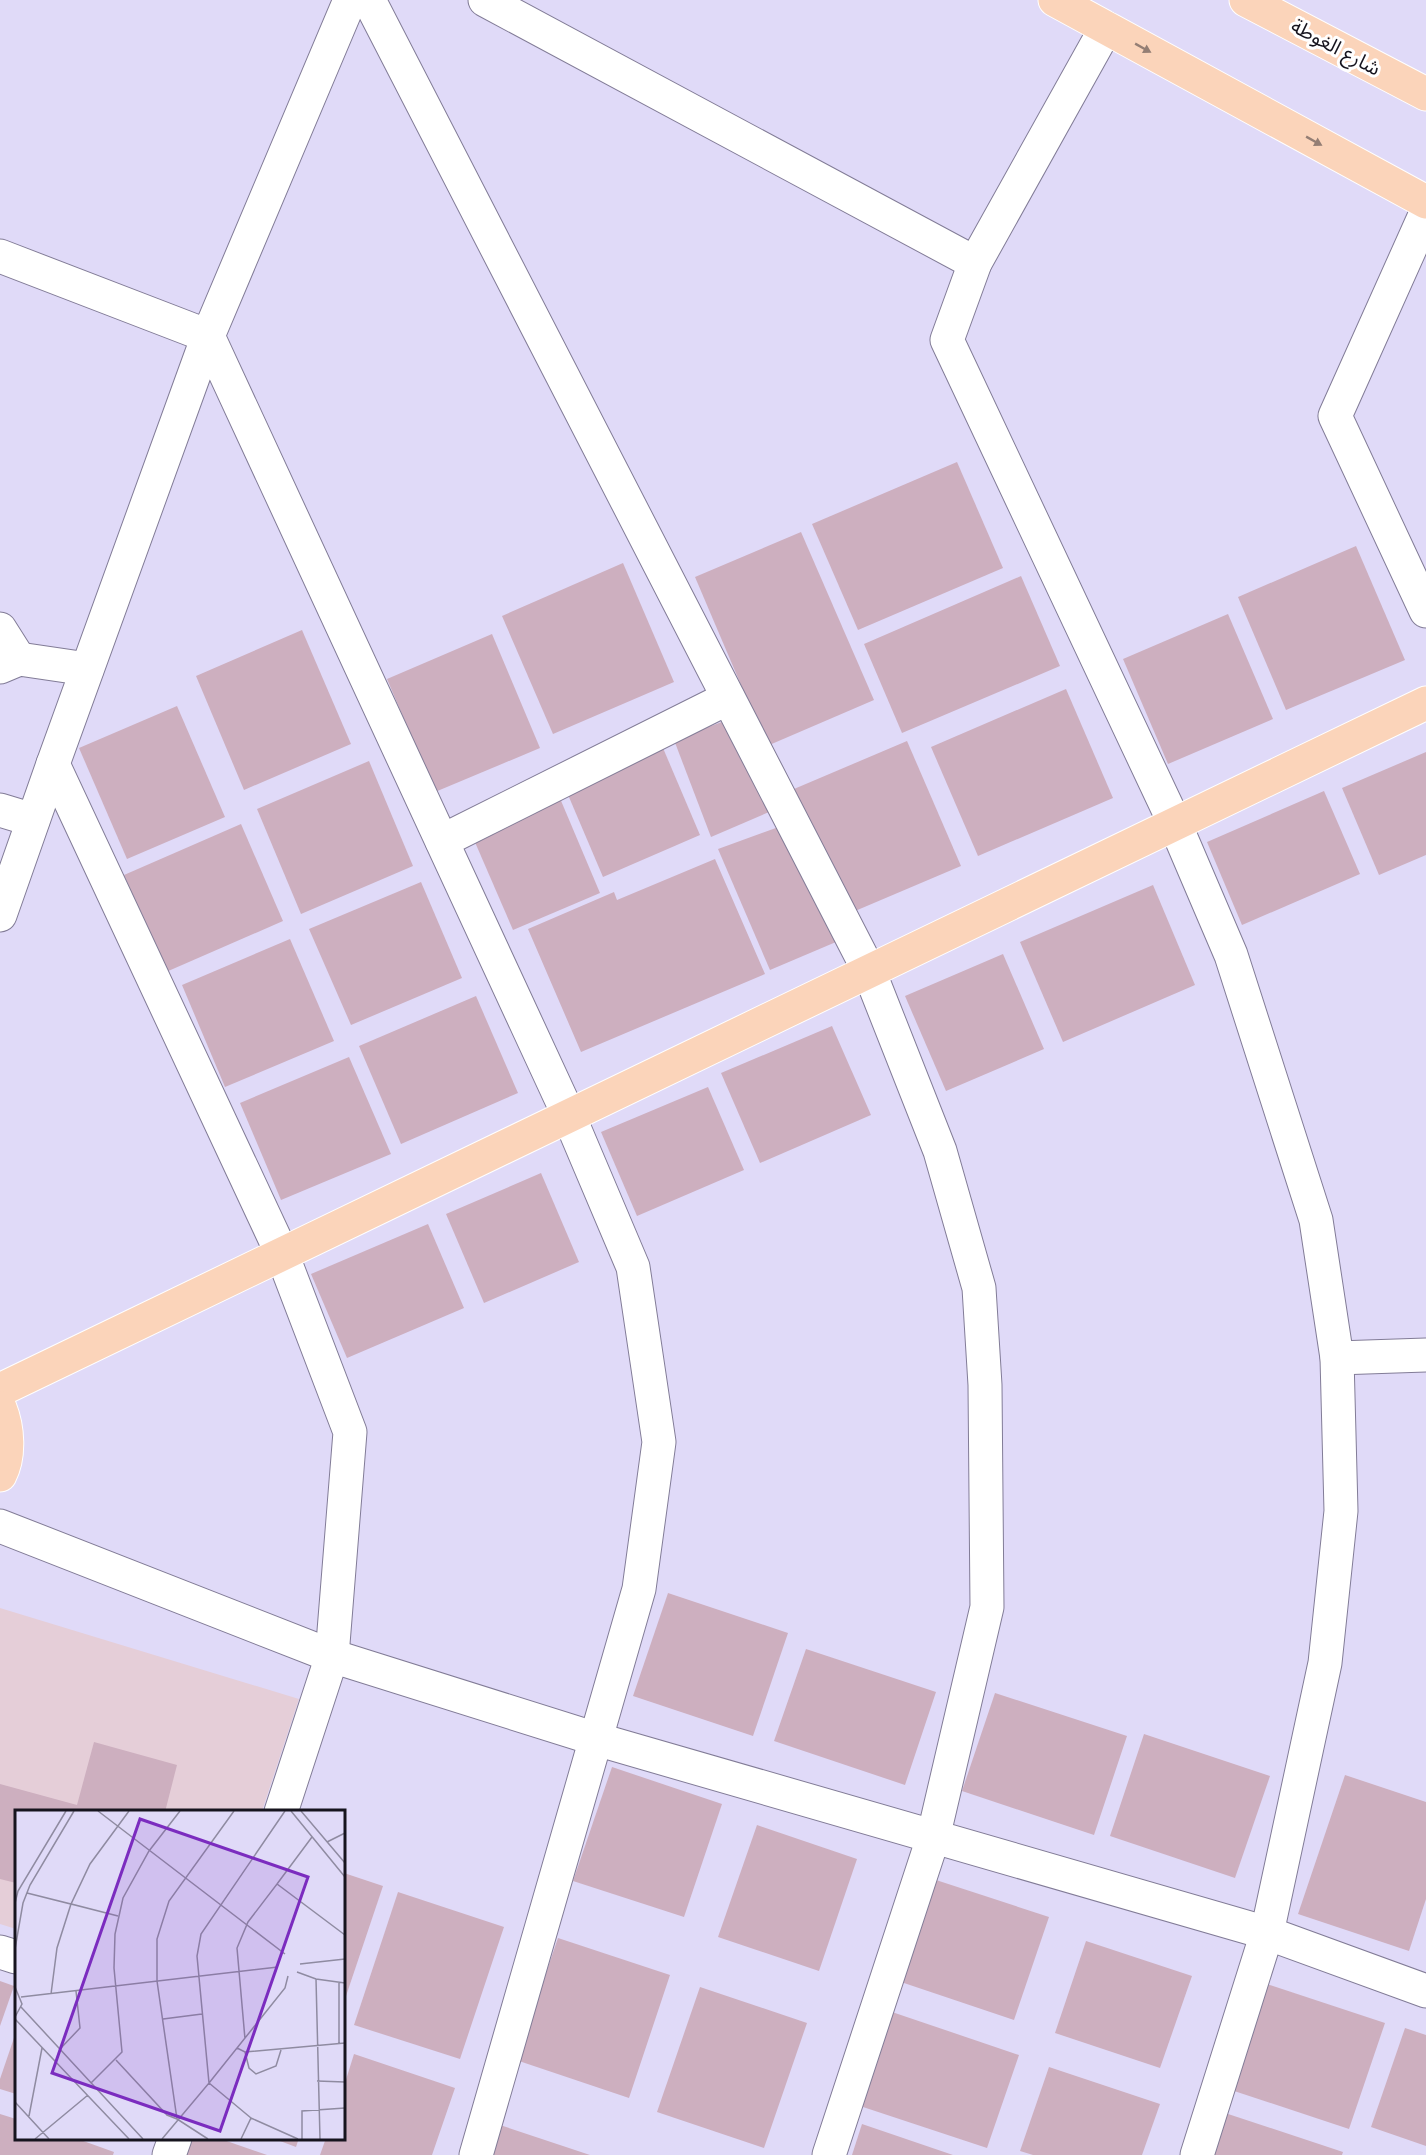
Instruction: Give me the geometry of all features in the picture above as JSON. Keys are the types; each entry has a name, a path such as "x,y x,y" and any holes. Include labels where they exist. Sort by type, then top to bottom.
{"main road":[{"path":"1054,0 1426,202"},
{"name":"شارع الغوطة","path":"1246,0 1426,94"},
{"path":"0,1389 1426,703"},
{"path":"0,1408 4,1418 7,1444 0,1475"}],"street":[{"path":"0,915 208,336 350,0"},
{"path":"369,0 869,971 940,1151 979,1288 985,1385 987,1607 933,1838 829,2155"},
{"path":"485,0 975,263"},
{"path":"1106,28 975,263 947,340 1175,824 1231,955 1316,1220 1337,1358 1341,1511 1325,1664 1267,1933 1197,2155"},
{"path":"1426,213 1335,416 1426,611"},
{"path":"0,256 208,336 569,1116 633,1268 659,1442 639,1589 476,2155"},
{"path":"0,629 10,663 87,669"},
{"path":"442,841 728,698"},
{"path":"53,764 282,1254 350,1432 332,1656 282,1810"},
{"path":"0,810 33,820"},
{"path":"1337,1358 1426,1355"},
{"path":"0,1526 332,1656 596,1739 1267,1933 1426,1991"},
{"path":"0,1952 15,1957"},
{"path":"169,2155 175,2140"}],"shaded area":[{"path":"0,1608 299,1699 262,1810 15,1810 15,1929 0,1924"}],"building":[{"path":"957,462 1003,568 858,630 812,524"},
{"path":"801,532 874,700 767,746 695,577"},
{"path":"1356,546 1405,660 1286,710 1238,597"},
{"path":"623,563 674,682 553,734 502,616"},
{"path":"1021,576 1060,666 902,733 864,644"},
{"path":"1228,614 1273,719 1168,764 1123,659"},
{"path":"302,630 351,744 244,790 196,676"},
{"path":"492,634 540,748 435,792 387,679"},
{"path":"1066,689 1113,798 978,856 931,747"},
{"path":"177,706 225,817 127,859 79,748"},
{"path":"727,720 776,809 711,837 674,740"},
{"path":"660,741 700,835 603,877 563,783"},
{"path":"907,741 961,866 848,914 794,789"},
{"path":"1426,752 1426,855 1379,875 1342,788"},
{"path":"369,761 413,866 301,914 257,809"},
{"path":"1324,791 1360,874 1242,925 1207,842"},
{"path":"559,796 600,893 513,930 471,833"},
{"path":"241,824 283,921 166,972 124,875"},
{"path":"787,824 843,939 770,970 718,849"},
{"path":"715,859 765,974 581,1052 528,929 614,892 617,900"},
{"path":"421,882 462,978 351,1025 309,929"},
{"path":"1153,885 1195,985 1063,1042 1020,942"},
{"path":"290,939 334,1041 225,1087 182,985"},
{"path":"1003,954 1044,1049 946,1091 905,996"},
{"path":"476,996 518,1093 401,1144 359,1046"},
{"path":"832,1026 871,1115 760,1163 721,1073"},
{"path":"349,1057 391,1154 281,1200 240,1103"},
{"path":"708,1087 744,1170 637,1216 601,1132"},
{"path":"541,1173 579,1262 484,1303 446,1214"},
{"path":"428,1224 464,1308 347,1358 311,1274"},
{"path":"668,1593 788,1633 753,1736 633,1696"},
{"path":"806,1649 936,1692 905,1785 774,1741"},
{"path":"995,1693 1127,1736 1094,1835 962,1791"},
{"path":"1144,1734 1270,1776 1235,1878 1110,1836"},
{"path":"94,1742 177,1765 166,1810 15,1810 15,1883 0,1879 0,1784 77,1805"},
{"path":"612,1767 722,1804 684,1917 573,1881"},
{"path":"1345,1775 1426,1802 1426,1899 1409,1951 1298,1914"},
{"path":"757,1825 857,1859 819,1971 718,1937"},
{"path":"345,1873 383,1886 345,1999"},
{"path":"936,1880 1049,1917 1014,2020 901,1982"},
{"path":"398,1892 504,1927 460,2059 354,2025"},
{"path":"558,1938 670,1975 629,2098 516,2060"},
{"path":"1086,1941 1192,1976 1160,2068 1055,2033"},
{"path":"0,1981 14,1986 0,2026"},
{"path":"1258,1981 1385,2023 1349,2129 1222,2087"},
{"path":"700,1987 807,2023 764,2148 657,2112"},
{"path":"892,2012 1019,2055 987,2148 860,2106"},
{"path":"1405,2028 1426,2035 1426,2146 1371,2127"},
{"path":"15,2035 15,2094 0,2089 0,2079"},
{"path":"354,2054 455,2088 432,2155 320,2155 325,2140 345,2140 345,2083"},
{"path":"1049,2067 1160,2104 1142,2155 1033,2155 1020,2151"},
{"path":"1219,2111 1343,2152 1342,2155 1204,2155"},
{"path":"0,2114 15,2119 15,2140 81,2140 114,2152 113,2155 0,2155"},
{"path":"862,2124 953,2155 852,2155"},
{"path":"500,2125 590,2155 489,2155"},
{"path":"185,2140 224,2140 267,2155 180,2155"},
{"path":"277,2140 298,2140 296,2147"}]}
